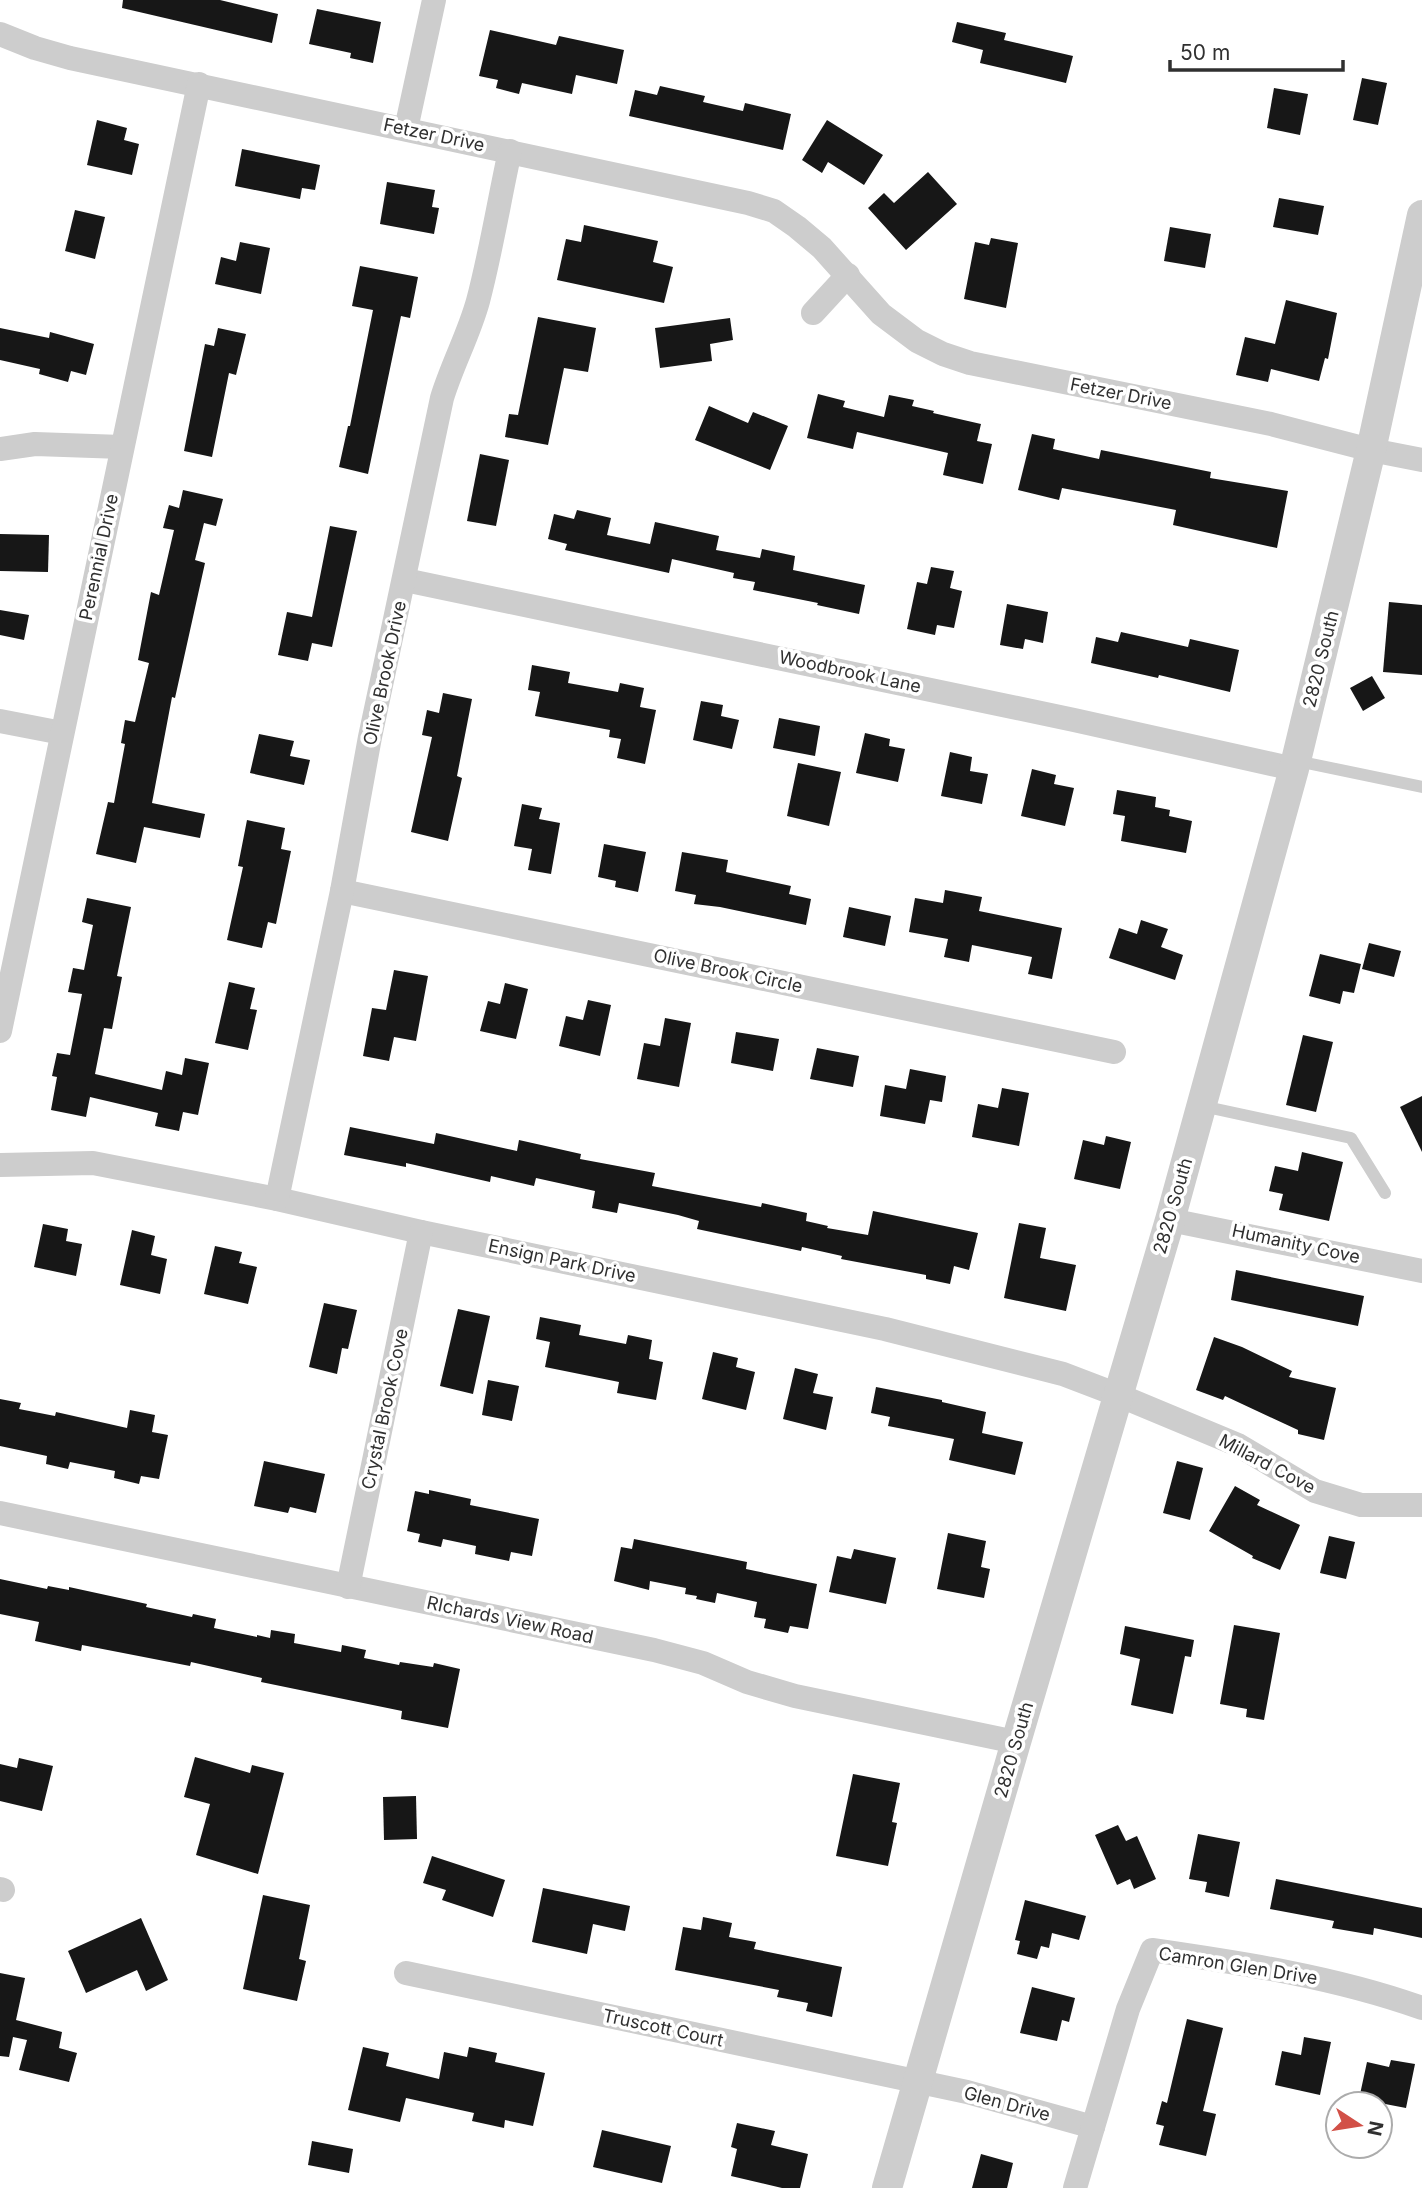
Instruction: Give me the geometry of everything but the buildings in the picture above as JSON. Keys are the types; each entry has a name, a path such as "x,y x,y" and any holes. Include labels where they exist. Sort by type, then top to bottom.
{"street":[{"path":"407,129 434,0"},
{"name":"Fetzer Drive","path":"0,33 35,48 70,58 712,194 774,211 806,234 848,275 881,314 917,341 943,354 961,360 1271,424 1371,450 1422,460"},
{"name":"Perennial Drive","path":"0,1031 199,84"},
{"name":"Olive Brook Drive","path":"277,1199 342,891 370,737 442,398 478,300 510,151"},
{"name":"2820 South","path":"887,2188 1170,1220 1295,765 1371,450 1422,215"},
{"path":"813,313 848,275"},
{"path":"0,449 35,444 122,447"},
{"name":"Woodbrook Lane","path":"405,580 1295,765"},
{"path":"0,721 62,733"},
{"name":"Olive Brook Circle","path":"342,891 1114,1052"},
{"name":"Ensign Park Drive","path":"0,1165 93,1163 277,1199 421,1232 885,1328 1063,1374 1118,1395"},
{"name":"Humanity Cove","path":"1170,1220 1422,1271"},
{"name":"Crystal Brook Cove","path":"348,1587 421,1232"},
{"name":"Millard Cove","path":"1118,1395 1238,1445 1315,1491 1362,1505 1422,1505"},
{"name":"RIchards View Road","path":"0,1513 654,1650 703,1663 747,1682 795,1696 1016,1742"},
{"name":"Camron Glen Drive","path":"1093,2127 1128,2009 1152,1950 1335,1983 1389,1996 1422,2008"},
{"name":"Truscott Court","path":"406,1973 919,2082"},
{"name":"Glen Drive","path":"919,2082 967,2092 1093,2127"},
{"path":"1075,2188 1093,2127"}],"lane":[{"path":"1295,765 1422,787"},
{"path":"1201,1105 1351,1138 1385,1193"}]}
